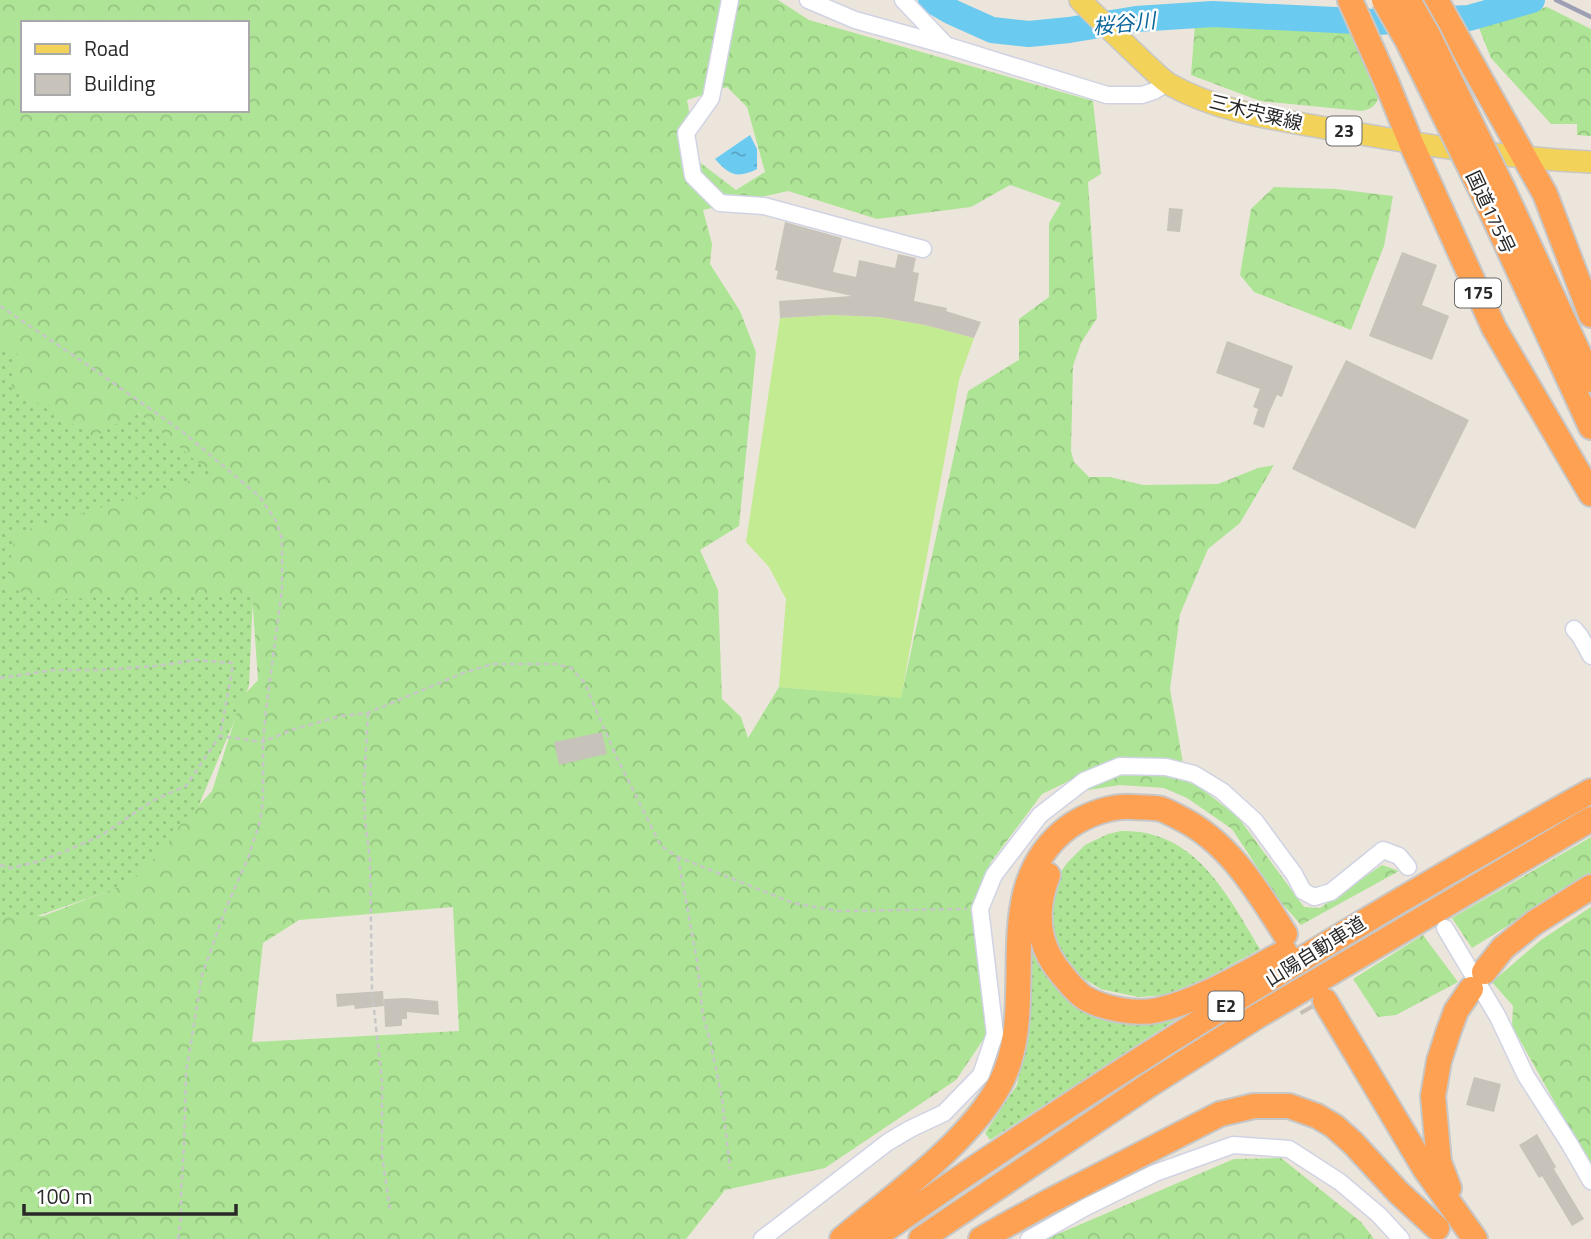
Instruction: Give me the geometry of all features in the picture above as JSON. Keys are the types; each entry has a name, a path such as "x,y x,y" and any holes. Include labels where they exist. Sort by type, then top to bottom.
{"highway":[{"name":"175","path":"1350,0 1494,328 1591,494"},
{"name":"国道175号","path":"1384,0 1494,193 1591,380"},
{"name":"国道175号","path":"1408,0 1428,35 1591,427"},
{"path":"1436,0 1545,194 1591,315"},
{"name":"山陽自動車道","path":"872,1239 1132,1063 1466,860 1591,791"},
{"path":"842,1239 948,1150 985,1108 1002,1082 1013,1045 1018,994 1020,919 1027,884 1037,862 1058,835 1083,817 1121,806 1161,809 1188,822 1210,836 1244,872 1280,939 1238,885 1205,852 1179,833 1154,824 1129,821 1097,826 1077,838 1060,855 1048,876 1040,898 1041,934 1047,954 1064,978 1084,998 1117,1010 1157,1010 1197,997 1290,950 1384,909"},
{"name":"山陽自動車道","path":"921,1239 1149,1085 1256,1017 1591,819"},
{"path":"1459,1217 1439,1162 1433,1096 1447,1033 1456,1011 1503,948 1534,923 1591,887"},
{"path":"1440,1234 1414,1180 1318,1005 1425,1169 1475,1239"},
{"path":"981,1239 1220,1114 1254,1106 1289,1106 1335,1126 1440,1234"}],"main road":[{"name":"三木宍粟線","path":"1083,3 1119,40 1167,82 1198,98 1226,108 1411,143 1526,158 1591,162"}],"street":[{"path":"730,0 711,98 686,133 693,176 720,203 764,206 923,249"},
{"path":"808,0 855,20 1107,95 1142,94 1154,91 1167,82"},
{"path":"903,0 945,45"},
{"path":"1574,629 1591,656"},
{"path":"762,1239 888,1143 944,1112 981,1075 995,1034 981,908 994,874 1040,815 1084,781 1120,766 1166,767 1194,774 1222,791 1255,821 1294,874 1303,891 1314,897 1331,892 1382,850 1399,856 1408,867"},
{"path":"1445,928 1498,1017 1527,1076 1591,1181"},
{"path":"1029,1239 1155,1173 1233,1145 1289,1149 1340,1182 1379,1215 1401,1239"}],"path":[{"path":"0,306 183,432 260,497 276,522 282,539 282,589 265,710 260,822 202,975 186,1073 178,1239"},
{"path":"0,678 54,670 156,666 195,660 233,665 220,736 186,786 152,802 102,835 66,851 11,868 0,865"},
{"path":"220,736 263,742 291,730 341,716 368,713 463,673 493,664 555,664 571,668 584,682 617,758 662,846 678,857 793,903 838,911 981,908"},
{"path":"368,713 364,785 370,860 372,991 382,1081 382,1156 390,1209"},
{"path":"678,857 697,961 703,1016 722,1098 730,1169"}],"green space":[{"path":"0,0 778,0 809,20 1093,101 1101,174 1088,182 1097,318 1081,343 1073,366 1071,451 1074,462 1089,477 1110,477 1143,485 1218,484 1258,468 1274,465 1240,523 1208,549 1180,614 1170,689 1183,763 1119,757 1042,794 991,862 976,896 987,1034 956,1080 825,1168 725,1190 686,1239 0,1239 0,916 43,916 129,883 165,848 176,830 212,791 242,697 258,680 252,595 164,594 46,600 5,586 16,533 212,474 137,412 94,437 11,387 19,356 0,340","holes":["727,87 747,107 765,172 736,190 698,161 687,100","1010,185 1061,203 1049,223 1049,297 1019,319 1019,360 968,391 901,697 779,687 748,738 741,717 722,699 718,590 700,550 739,526 756,352 740,311 710,264 712,244 703,210 788,191 877,219 971,207","453,907 459,1031 252,1042 263,943 299,920"]},
{"path":"1547,7 1591,29 1591,136 1577,135 1577,124 1551,124 1491,58 1477,23"},
{"path":"1261,22 1353,29 1376,84 1376,104 1362,111 1260,101 1191,75 1195,24"},
{"path":"1274,187 1336,189 1393,196 1384,246 1351,330 1254,292 1240,275 1251,209"},
{"path":"0,302 226,484 253,595 249,686 172,869 0,929"},
{"path":"832,315 879,317 925,325 974,338 959,380 901,698 779,687 786,599 769,567 746,542 780,318"},
{"path":"1117,775 1169,775 1198,786 1238,817 1304,907 1320,908 1382,865 1399,871 1301,925 1279,900 1232,829 1187,798 1164,788 1120,785 1082,791"},
{"path":"1121,831 1147,833 1169,841 1189,853 1221,887 1260,949 1209,977 1165,995 1139,997 1114,992 1101,989 1079,976 1063,957 1052,934 1050,909 1060,873 1085,845"},
{"path":"1591,837 1591,874 1472,948 1452,918"},
{"path":"1591,907 1591,1167 1512,1026 1513,1006 1492,982 1541,940"},
{"path":"1026,921 1087,1009 1194,1008 990,1140 985,1133 1017,1085 1028,1033"},
{"path":"1423,935 1458,982 1396,1015 1378,1017 1353,979"},
{"path":"1281,1158 1361,1222 1374,1239 1046,1239 1234,1159"}],"water":[{"path":"750,135 757,149 757,169 744,174 729,172 715,159"}],"building":[{"path":"1169,208 1183,209 1180,232 1167,231"},
{"path":"785,222 842,238 833,272 856,277 859,260 895,268 898,254 916,258 913,272 919,273 914,301 947,308 946,311 981,322 974,338 925,325 879,317 832,315 780,318 779,301 852,296 776,279 778,271 775,270"},
{"path":"1402,252 1437,265 1422,305 1449,316 1432,360 1369,336"},
{"path":"1227,341 1293,366 1282,397 1277,395 1264,428 1253,424 1258,409 1253,407 1260,389 1216,373"},
{"path":"1346,360 1469,420 1415,529 1292,469"},
{"path":"602,732 607,754 559,765 554,742"},
{"path":"383,991 384,1006 355,1009 354,1005 337,1007 336,994"},
{"path":"384,999 438,1001 439,1015 407,1012 407,1019 402,1019 402,1025 385,1027"},
{"path":"1474,1077 1501,1084 1494,1112 1466,1105"},
{"path":"1537,1134 1584,1219 1572,1226 1542,1176 1539,1178 1519,1145"}],"waterway":[{"name":"桜谷川","path":"931,0 992,30 1029,34 1136,19 1213,14 1376,22 1469,18 1532,0"}],"tunnel":[{"path":"1274,943 1312,1009"}],"railway":[{"path":"1556,0 1591,17"}]}
